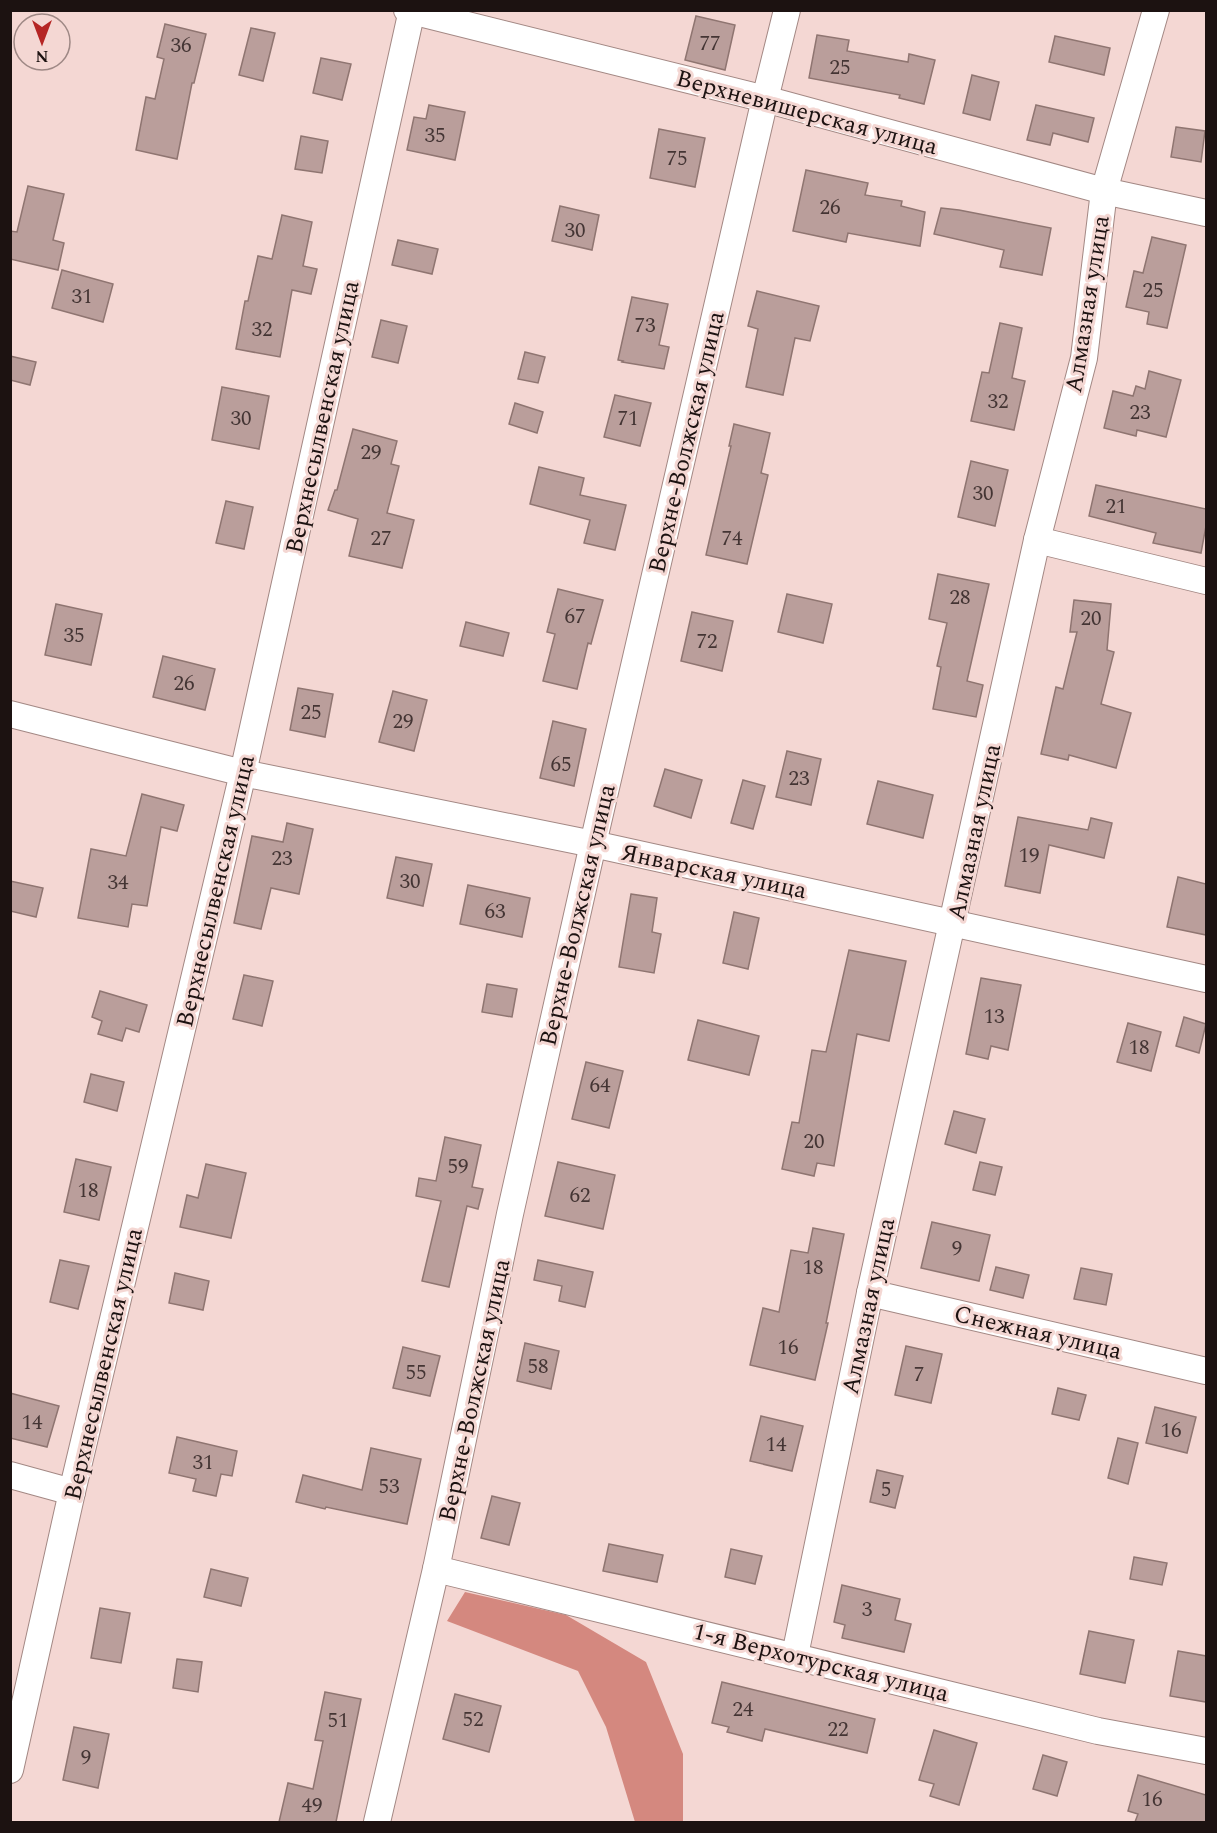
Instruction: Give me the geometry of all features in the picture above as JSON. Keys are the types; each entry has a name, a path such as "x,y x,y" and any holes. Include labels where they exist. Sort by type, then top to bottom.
{"street":[{"name":"Верхне-Волжская улица","path":"377,1822 436,1569 510,1214 593,844 787,10"},
{"name":"Алмазная улица","path":"795,1655 870,1293 1037,540 1084,358 1104,191 1156,10"},
{"name":"Верхневишерская улица","path":"410,11 765,99 1104,191 1206,213"},
{"name":"Верхнесылвенская улица","path":"10,1770 72,1491 243,773 410,11"},
{"path":"1037,540 1206,581"},
{"name":"Январская улица","path":"10,714 243,773 593,844 1206,979"},
{"name":"Снежная улица","path":"870,1293 1206,1371"},
{"path":"10,1475 72,1491"},
{"name":"1-я Верхотурская улица","path":"436,1569 1098,1731 1206,1751"}],"shaded area":[{"path":"465,1592 566,1615 646,1662 683,1754 683,1822 635,1822 606,1727 578,1671 447,1621"}],"building":[{"path":"696,16 735,25 725,70 685,60"},
{"path":"165,24 206,34 194,83 192,83 177,159 136,150 146,97 155,99 164,59 157,57"},
{"path":"251,28 275,33 263,81 239,75"},
{"path":"817,35 849,40 847,51 908,62 909,54 935,60 924,104 899,98 900,95 809,78"},
{"path":"1055,36 1110,48 1104,75 1049,62"},
{"path":"321,58 351,64 342,100 313,93"},
{"path":"972,75 999,82 990,120 963,113"},
{"path":"429,105 465,112 455,160 407,150 414,117 426,119"},
{"path":"1036,105 1094,118 1088,142 1053,133 1050,145 1027,140"},
{"path":"1176,127 1205,131 1201,162 1171,157"},
{"path":"659,129 705,138 695,187 650,178"},
{"path":"301,136 328,141 322,173 295,169"},
{"path":"806,170 868,183 865,195 902,201 901,206 925,212 920,246 848,233 846,242 793,231"},
{"path":"28,186 64,194 53,240 64,243 58,270 10,259 10,231 17,232"},
{"path":"560,206 599,215 592,250 552,241"},
{"path":"941,208 1051,228 1042,275 1000,267 1004,250 934,234"},
{"path":"282,215 312,222 303,266 317,269 311,294 292,290 280,357 236,349 245,301 248,301 258,256 272,259"},
{"path":"1152,237 1186,245 1167,328 1147,324 1149,312 1126,307 1134,271 1143,273"},
{"path":"398,240 438,249 432,274 392,265"},
{"path":"62,270 113,284 103,322 52,308"},
{"path":"757,291 819,306 810,341 795,338 783,395 746,387 758,329 748,326"},
{"path":"632,297 668,304 659,345 669,347 664,369 618,360"},
{"path":"381,320 407,326 398,363 372,357"},
{"path":"1000,323 1022,328 1012,378 1025,381 1014,430 971,421 982,372 989,373"},
{"path":"525,352 545,357 538,383 518,379"},
{"path":"10,356 36,362 30,385 10,380"},
{"path":"1149,371 1181,380 1166,437 1137,430 1136,436 1104,428 1113,391 1133,396 1136,386 1145,389"},
{"path":"222,387 269,396 259,449 212,440"},
{"path":"615,395 651,403 640,446 604,437"},
{"path":"515,403 543,412 537,433 509,424"},
{"path":"734,424 770,433 761,473 768,475 747,564 706,555"},
{"path":"353,429 397,441 391,464 399,466 387,513 414,520 402,568 349,556 358,519 328,510 335,490 337,490"},
{"path":"971,461 1008,470 995,526 958,517"},
{"path":"539,467 584,478 580,495 626,505 615,550 584,543 590,520 530,504"},
{"path":"1096,485 1206,509 1206,526 1201,553 1153,543 1156,533 1089,516"},
{"path":"226,501 253,507 244,549 216,543"},
{"path":"938,574 989,584 967,681 983,685 976,717 933,709 941,667 937,666 947,623 929,619"},
{"path":"558,589 603,600 591,644 588,643 577,689 543,681 555,634 547,632"},
{"path":"787,594 832,604 823,643 778,632"},
{"path":"1074,600 1111,604 1107,650 1114,652 1101,704 1131,713 1116,768 1069,755 1068,760 1041,754 1056,687 1063,689 1077,632 1070,632"},
{"path":"56,604 102,614 91,665 45,655"},
{"path":"692,612 733,621 722,671 681,661"},
{"path":"466,622 509,633 503,656 460,646"},
{"path":"163,656 215,669 205,710 153,697"},
{"path":"298,688 333,694 325,737 290,730"},
{"path":"393,691 427,700 414,751 379,742"},
{"path":"553,721 586,729 574,786 540,778"},
{"path":"787,751 821,759 811,805 776,797"},
{"path":"665,769 702,780 691,818 654,806"},
{"path":"743,780 765,786 753,829 731,823"},
{"path":"878,781 933,795 923,838 867,824"},
{"path":"142,794 184,805 177,831 161,827 147,906 132,904 128,927 78,918 91,849 126,856"},
{"path":"1018,817 1088,830 1091,818 1112,823 1104,858 1049,845 1040,893 1005,886"},
{"path":"287,823 313,829 299,894 271,888 261,929 234,923 252,836 283,842"},
{"path":"396,857 432,864 423,906 387,898"},
{"path":"1178,877 1206,884 1206,935 1167,927"},
{"path":"10,881 43,888 36,917 10,911"},
{"path":"468,885 530,898 522,937 460,924"},
{"path":"631,894 657,898 652,932 661,934 654,973 619,967"},
{"path":"734,912 759,918 748,969 723,963"},
{"path":"849,950 906,961 889,1041 857,1034 834,1166 817,1163 814,1176 782,1169 792,1122 799,1123 812,1050 826,1052"},
{"path":"244,975 273,981 262,1026 233,1019"},
{"path":"981,978 1021,985 1008,1050 991,1046 988,1059 966,1054"},
{"path":"487,984 517,989 512,1017 482,1012"},
{"path":"100,991 147,1005 139,1032 126,1028 122,1041 98,1034 102,1021 92,1017"},
{"path":"1184,1017 1206,1024 1199,1053 1176,1046"},
{"path":"698,1020 759,1036 749,1075 688,1060"},
{"path":"1128,1023 1161,1032 1151,1071 1117,1062"},
{"path":"586,1062 623,1071 609,1128 572,1119"},
{"path":"91,1074 124,1082 117,1111 84,1102"},
{"path":"954,1111 985,1119 976,1153 945,1144"},
{"path":"445,1137 481,1145 472,1187 483,1189 478,1209 467,1206 449,1287 422,1281 441,1201 416,1196 419,1178 436,1181"},
{"path":"76,1159 111,1167 99,1220 64,1212"},
{"path":"558,1162 615,1175 603,1229 545,1216"},
{"path":"980,1162 1002,1167 995,1195 973,1190"},
{"path":"206,1164 246,1173 231,1238 180,1227 187,1195 198,1198"},
{"path":"932,1222 990,1235 979,1281 921,1268"},
{"path":"813,1228 844,1234 815,1380 750,1365 763,1308 779,1312 791,1250 808,1253"},
{"path":"60,1260 89,1266 78,1309 50,1302"},
{"path":"538,1260 593,1272 585,1307 559,1301 562,1286 534,1280"},
{"path":"996,1267 1029,1275 1023,1298 990,1290"},
{"path":"1081,1268 1112,1274 1106,1305 1074,1299"},
{"path":"175,1273 209,1281 203,1310 169,1303"},
{"path":"525,1343 559,1351 551,1389 517,1381"},
{"path":"906,1346 942,1354 931,1403 895,1395"},
{"path":"403,1347 440,1356 430,1396 393,1388"},
{"path":"1058,1388 1086,1395 1079,1420 1052,1414"},
{"path":"10,1393 59,1406 47,1447 10,1438"},
{"path":"1155,1407 1196,1417 1187,1453 1146,1443"},
{"path":"761,1416 803,1426 792,1471 750,1461"},
{"path":"177,1437 237,1451 232,1476 221,1474 216,1496 193,1491 196,1479 169,1473"},
{"path":"1118,1438 1138,1443 1128,1484 1108,1478"},
{"path":"371,1448 421,1459 407,1524 296,1502 303,1475 362,1490"},
{"path":"877,1470 903,1476 895,1508 870,1502"},
{"path":"492,1496 520,1503 509,1545 481,1538"},
{"path":"609,1544 663,1555 657,1582 603,1571"},
{"path":"731,1549 762,1556 755,1584 725,1577"},
{"path":"1134,1557 1167,1563 1162,1585 1130,1579"},
{"path":"211,1569 248,1578 241,1606 204,1597"},
{"path":"842,1585 900,1599 895,1620 911,1624 904,1652 842,1638 845,1625 834,1622"},
{"path":"100,1608 130,1613 121,1663 91,1658"},
{"path":"1089,1631 1134,1640 1125,1683 1080,1674"},
{"path":"1178,1651 1206,1656 1206,1702 1170,1696"},
{"path":"177,1659 202,1662 198,1692 173,1688"},
{"path":"722,1682 875,1719 867,1753 765,1729 762,1741 727,1732 729,1727 712,1723"},
{"path":"325,1692 361,1699 336,1822 279,1822 288,1783 313,1789 323,1741 315,1740"},
{"path":"455,1694 501,1706 489,1752 443,1739"},
{"path":"74,1727 109,1734 98,1788 63,1780"},
{"path":"934,1730 977,1743 959,1805 930,1796 934,1784 919,1780"},
{"path":"1043,1755 1067,1762 1057,1796 1033,1789"},
{"path":"1138,1775 1206,1795 1206,1822 1135,1822 1138,1814 1128,1811"}]}
